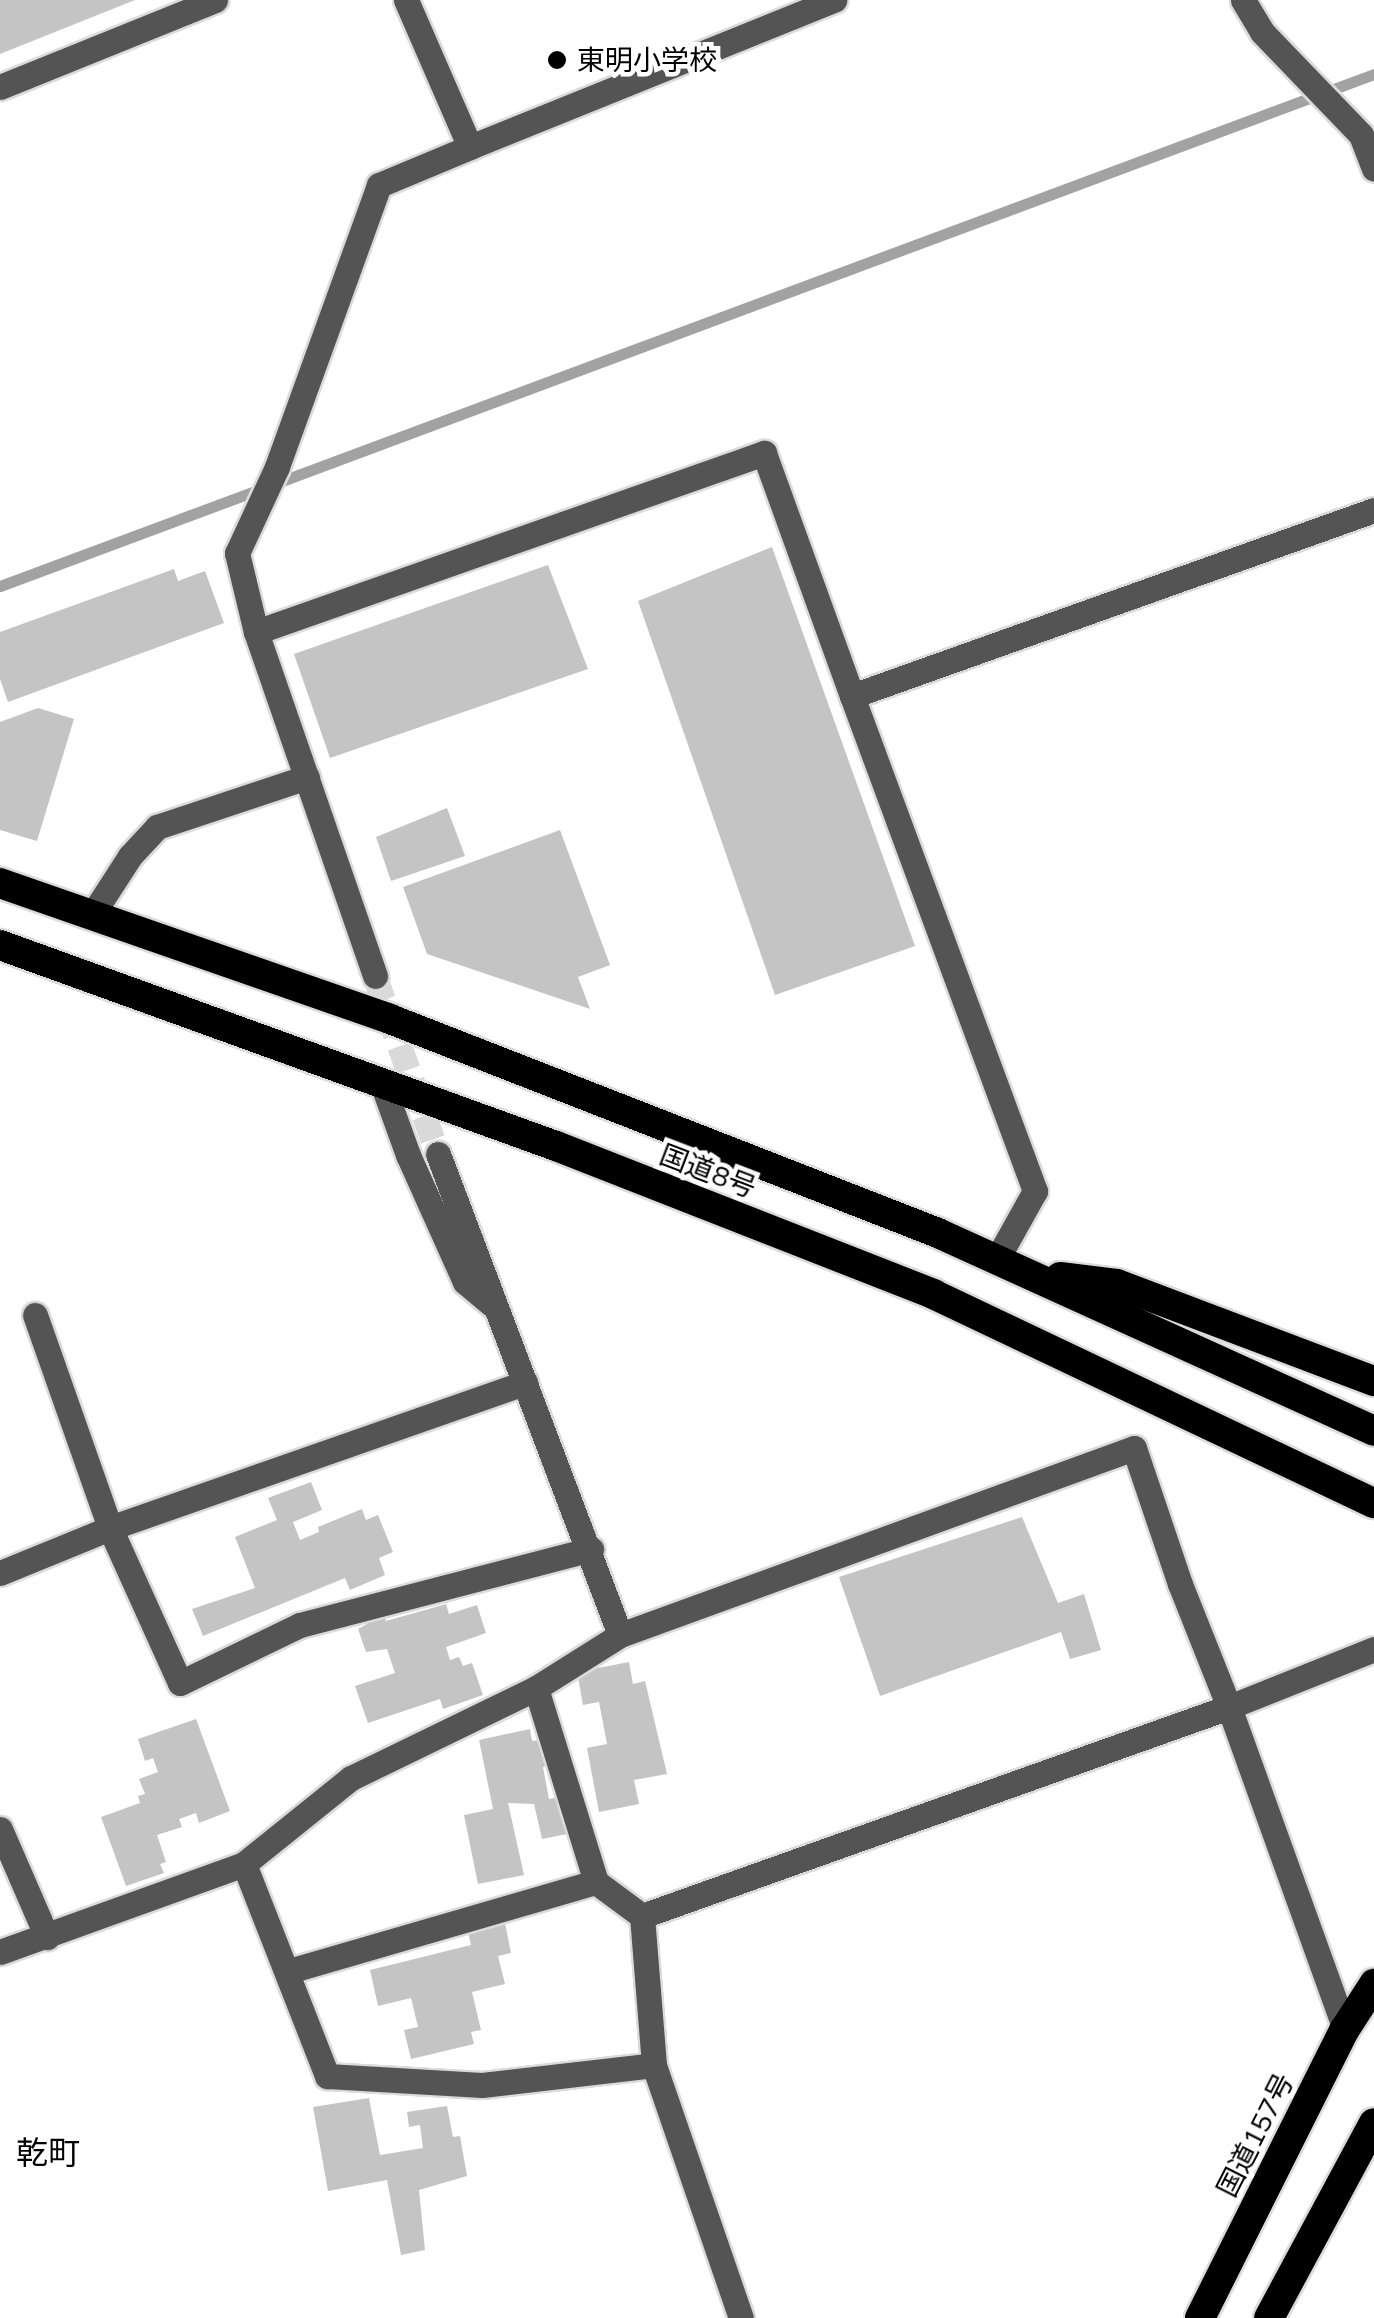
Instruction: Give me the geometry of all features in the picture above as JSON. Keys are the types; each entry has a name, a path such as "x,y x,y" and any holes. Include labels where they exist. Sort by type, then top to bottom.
{"highway":[{"name":"国道8号","path":"0,883 407,1026 996,1259 1374,1431"},
{"name":"国道8号","path":"0,945 556,1146 933,1294 1374,1504"},
{"path":"1027,1273 1118,1284 1374,1381"},
{"name":"国道157号","path":"1200,2318 1345,2028 1374,1984"},
{"path":"1269,2318 1369,2146"}],"street":[{"path":"0,87 215,0"},
{"path":"406,0 470,146"},
{"path":"375,976 256,632 237,553 276,466 380,185 834,0"},
{"path":"1243,0 1262,32 1362,135 1374,169"},
{"path":"256,632 764,454 1034,1191 996,1259"},
{"path":"852,696 1374,510"},
{"path":"92,914 130,856 157,827 306,778"},
{"path":"382,1084 408,1155 465,1282 496,1308"},
{"path":"438,1154 620,1635"},
{"path":"35,1315 110,1528 180,1684 300,1625 590,1549"},
{"path":"0,1572 110,1528 524,1383"},
{"path":"0,1952 48,1938 244,1864 351,1778 536,1688 620,1635 1134,1448 1180,1584 1229,1707 1345,2028"},
{"path":"642,1916 1229,1707 1374,1649"},
{"path":"536,1688 596,1882 642,1916 654,2065 741,2318"},
{"path":"0,1829 48,1938"},
{"path":"244,1864 290,1971 327,2076 482,2086 654,2065"},
{"path":"290,1971 596,1882"}],"building":[{"path":"0,0 135,0 0,54"},
{"path":"772,547 915,946 775,995 638,601"},
{"path":"548,565 588,669 330,758 294,654"},
{"path":"174,569 178,581 205,571 224,623 8,702 0,679 0,632"},
{"path":"38,708 74,719 37,841 0,830 0,722"},
{"path":"447,808 465,856 391,881 376,837"},
{"path":"560,830 610,965 578,977 590,1009 427,954 403,887"},
{"path":"311,1482 322,1510 293,1522 300,1540 319,1532 318,1527 362,1509 366,1520 378,1515 393,1552 379,1558 385,1575 350,1590 345,1578 203,1636 192,1609 255,1588 235,1537 277,1520 268,1498"},
{"path":"1022,1517 1058,1603 1084,1594 1101,1650 1070,1659 1061,1632 880,1696 839,1577"},
{"path":"446,1604 449,1614 477,1605 486,1633 446,1647 450,1660 459,1657 463,1666 472,1663 483,1695 443,1709 440,1699 368,1723 355,1686 395,1673 387,1649 366,1652 358,1629 383,1615 386,1621"},
{"path":"629,1662 633,1684 645,1681 667,1774 634,1780 639,1804 599,1812 587,1748 607,1744 599,1702 583,1705 577,1672"},
{"path":"196,1719 230,1811 199,1823 196,1813 179,1819 182,1827 157,1835 166,1862 160,1864 164,1873 126,1886 101,1817 140,1803 138,1796 145,1794 139,1779 158,1772 153,1758 145,1761 138,1739"},
{"path":"530,1729 532,1741 546,1739 551,1765 543,1767 549,1799 559,1797 567,1834 542,1839 534,1804 508,1803 524,1875 478,1884 464,1815 493,1809 479,1740"},
{"path":"505,1923 511,1953 498,1956 505,1984 472,1992 481,2030 471,2032 474,2044 411,2059 404,2030 418,2027 411,1998 378,2006 370,1970 471,1945 468,1932"},
{"path":"369,2098 380,2155 423,2148 420,2125 409,2127 407,2112 447,2106 453,2137 460,2136 467,2176 419,2190 425,2250 401,2255 387,2180 328,2191 313,2107"}],"waterway":[{"path":"0,586 1374,74"}],"tunnel":[{"path":"375,976 438,1154"}],"place":[{"name":"東明小学校","path":"557,60"}],"district":[{"name":"乾町","path":"48,2152"}]}
